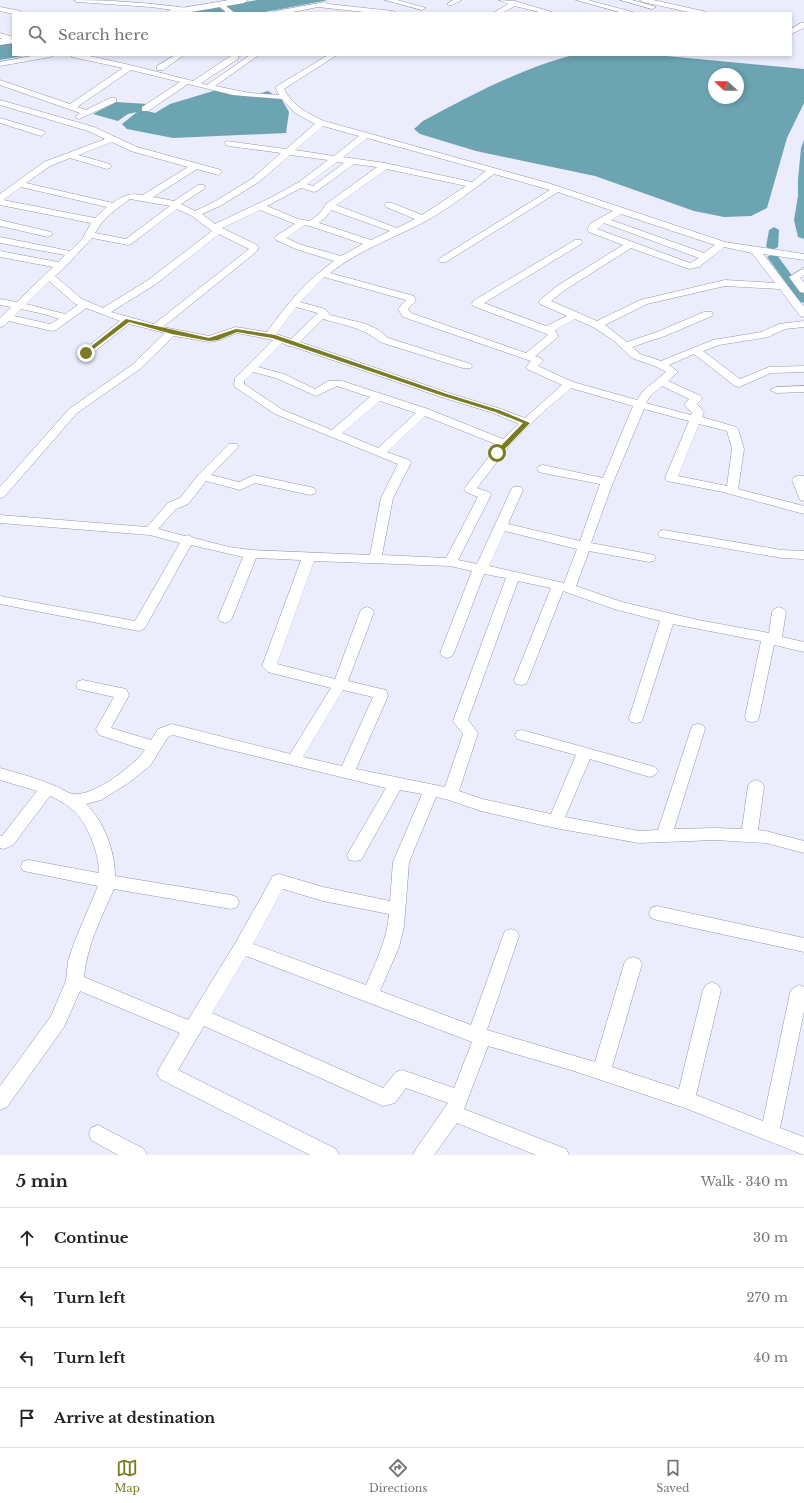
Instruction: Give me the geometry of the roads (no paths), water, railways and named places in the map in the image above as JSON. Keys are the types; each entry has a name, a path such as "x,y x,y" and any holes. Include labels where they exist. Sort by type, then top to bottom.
{"street":[{"path":"77,0 187,10"},
{"path":"176,12 222,6 244,0"},
{"path":"281,12 346,0"},
{"path":"388,0 422,8"},
{"path":"450,4 459,0"},
{"path":"502,0 547,12"},
{"path":"579,0 628,12"},
{"path":"623,0 672,12"},
{"path":"644,0 698,12"},
{"path":"110,10 119,3"},
{"path":"499,12 515,3"},
{"path":"316,5 383,12"},
{"path":"222,6 230,12"},
{"path":"644,12 654,8"},
{"path":"0,9 15,12"},
{"path":"0,16 12,13"},
{"path":"792,31 804,25"},
{"path":"0,35 12,40"},
{"path":"0,42 12,40"},
{"path":"0,64 44,56"},
{"path":"80,56 209,87 261,97 284,97"},
{"path":"116,56 202,79"},
{"path":"160,68 178,56"},
{"path":"145,109 190,83 202,79 232,56 248,60"},
{"path":"209,87 254,56"},
{"path":"330,56 282,87 280,91 284,97 304,115 321,123 557,189 722,244 804,257"},
{"path":"70,108 114,80 130,67"},
{"path":"0,82 86,113"},
{"path":"68,122 113,100"},
{"path":"0,102 94,130 138,150 218,172"},
{"path":"0,120 41,133"},
{"path":"195,214 217,204 252,183 321,123"},
{"path":"103,312 152,282 217,229 299,185 365,136"},
{"path":"0,198 47,164 112,139"},
{"path":"229,143 385,166 474,185"},
{"path":"69,155 107,166"},
{"path":"299,185 313,190 352,161"},
{"path":"145,198 195,166"},
{"path":"343,260 299,247 279,238 323,215 329,206 385,166"},
{"path":"375,560 387,498 405,463 279,412 239,385 239,380 251,368 275,337 294,303 322,274 343,260 423,219 460,195 492,171"},
{"path":"19,184 114,206"},
{"path":"90,235 128,242 200,187"},
{"path":"443,260 557,189"},
{"path":"4,320 61,266 90,235 97,221 114,206 130,196 176,204 195,214 217,229 254,248 155,328"},
{"path":"0,202 97,221"},
{"path":"389,205 423,219"},
{"path":"258,206 296,221 308,223 373,244"},
{"path":"329,206 398,231"},
{"path":"621,210 594,225 592,230 689,266 696,265 722,244"},
{"path":"603,220 705,257"},
{"path":"0,223 48,234"},
{"path":"0,240 72,254"},
{"path":"528,356 553,336 552,332 477,303 578,242"},
{"path":"521,680 585,542 607,482 640,404 647,393 673,372 661,365 636,356 617,338 597,325 544,301 561,288 630,244"},
{"path":"755,250 804,314"},
{"path":"0,254 61,266"},
{"path":"804,271 794,277 804,290"},
{"path":"322,274 410,298 411,301 403,309 410,316 538,360 531,366 569,384 732,429 738,449 732,491"},
{"path":"50,277 73,298 103,312 128,320 155,328 209,340 236,330 275,337 292,344 497,411 527,423"},
{"path":"597,325 644,302 725,283 784,286"},
{"path":"0,302 46,311 67,318"},
{"path":"294,303 317,310 326,317 362,326 375,332 384,340 467,366"},
{"path":"4,320 52,328 86,304"},
{"path":"292,344 323,314"},
{"path":"624,346 661,334 708,314"},
{"path":"547,330 576,315"},
{"path":"86,353 128,320"},
{"path":"661,365 718,342 764,335 783,326 804,324"},
{"path":"0,494 73,411 136,367 172,332"},
{"path":"695,350 739,384 769,370 804,369"},
{"path":"251,368 280,376 316,393 334,382 424,412 505,444"},
{"path":"661,382 698,398 690,404 698,412 682,454 671,477 804,510"},
{"path":"450,562 485,495 470,489 505,444 569,384"},
{"path":"776,390 804,389"},
{"path":"334,434 379,396"},
{"path":"380,452 424,412"},
{"path":"150,531 172,506 184,501 203,477 234,446"},
{"path":"542,469 607,482"},
{"path":"203,477 240,486 254,479 310,491"},
{"path":"804,480 798,480 804,497"},
{"path":"447,653 480,569 517,490"},
{"path":"0,519 150,531 188,539 229,551 251,554 450,562 564,587 619,606 668,618 804,647"},
{"path":"501,526 650,555"},
{"path":"664,534 721,545 782,554 804,555"},
{"path":"0,600 139,626 188,539"},
{"path":"225,618 251,554"},
{"path":"309,557 269,666 273,669 284,672 379,692 381,696 347,772"},
{"path":"450,794 471,733 460,721 513,576"},
{"path":"294,760 340,684 367,612"},
{"path":"752,717 779,612"},
{"path":"636,718 668,618"},
{"path":"83,685 121,693 122,695 103,729 104,731 154,747"},
{"path":"72,800 96,796 122,780 145,762 164,733 172,729 396,784 450,794 481,805 555,822 639,837 716,834 766,837 804,847"},
{"path":"664,837 698,729"},
{"path":"522,735 650,771"},
{"path":"555,822 585,752"},
{"path":"0,774 34,783 72,800 88,815 107,860 107,881 103,896 82,943 77,961 75,981 58,1021 0,1101"},
{"path":"355,855 396,784"},
{"path":"749,836 756,786"},
{"path":"0,842 4,843 7,841 47,789"},
{"path":"370,995 391,947 398,909 401,862 431,790"},
{"path":"29,866 69,875 231,902"},
{"path":"329,1155 166,1073 242,947 279,881 322,894 398,909"},
{"path":"657,913 804,945"},
{"path":"423,1155 456,1106 480,1036 511,936"},
{"path":"242,947 480,1036 601,1072 686,1100 804,1146"},
{"path":"601,1072 633,964"},
{"path":"75,981 196,1023 382,1097 388,1097 402,1078 456,1106 559,1155"},
{"path":"686,1100 712,990"},
{"path":"770,1133 799,993"},
{"path":"98,1134 137,1155"}],"water":[{"path":"257,0 328,0 265,12 189,12"},
{"path":"12,43 12,56 22,56 0,60 0,45"},
{"path":"570,56 667,56 804,69 804,103 787,138 767,208 751,216 724,217 694,211 595,176 476,151 420,134 414,129 423,121 478,92 515,75"},
{"path":"220,89 245,96 249,93 258,94 268,91 282,100 289,112 286,133 173,138 127,129 122,124 137,112 128,114 118,121 93,114 116,102 148,104 143,110 155,113 170,104"},
{"path":"804,140 804,239 798,237 794,220 798,196 801,148"}],"waterway":[{"path":"772,247 774,230"},
{"path":"773,257 804,300"}]}
